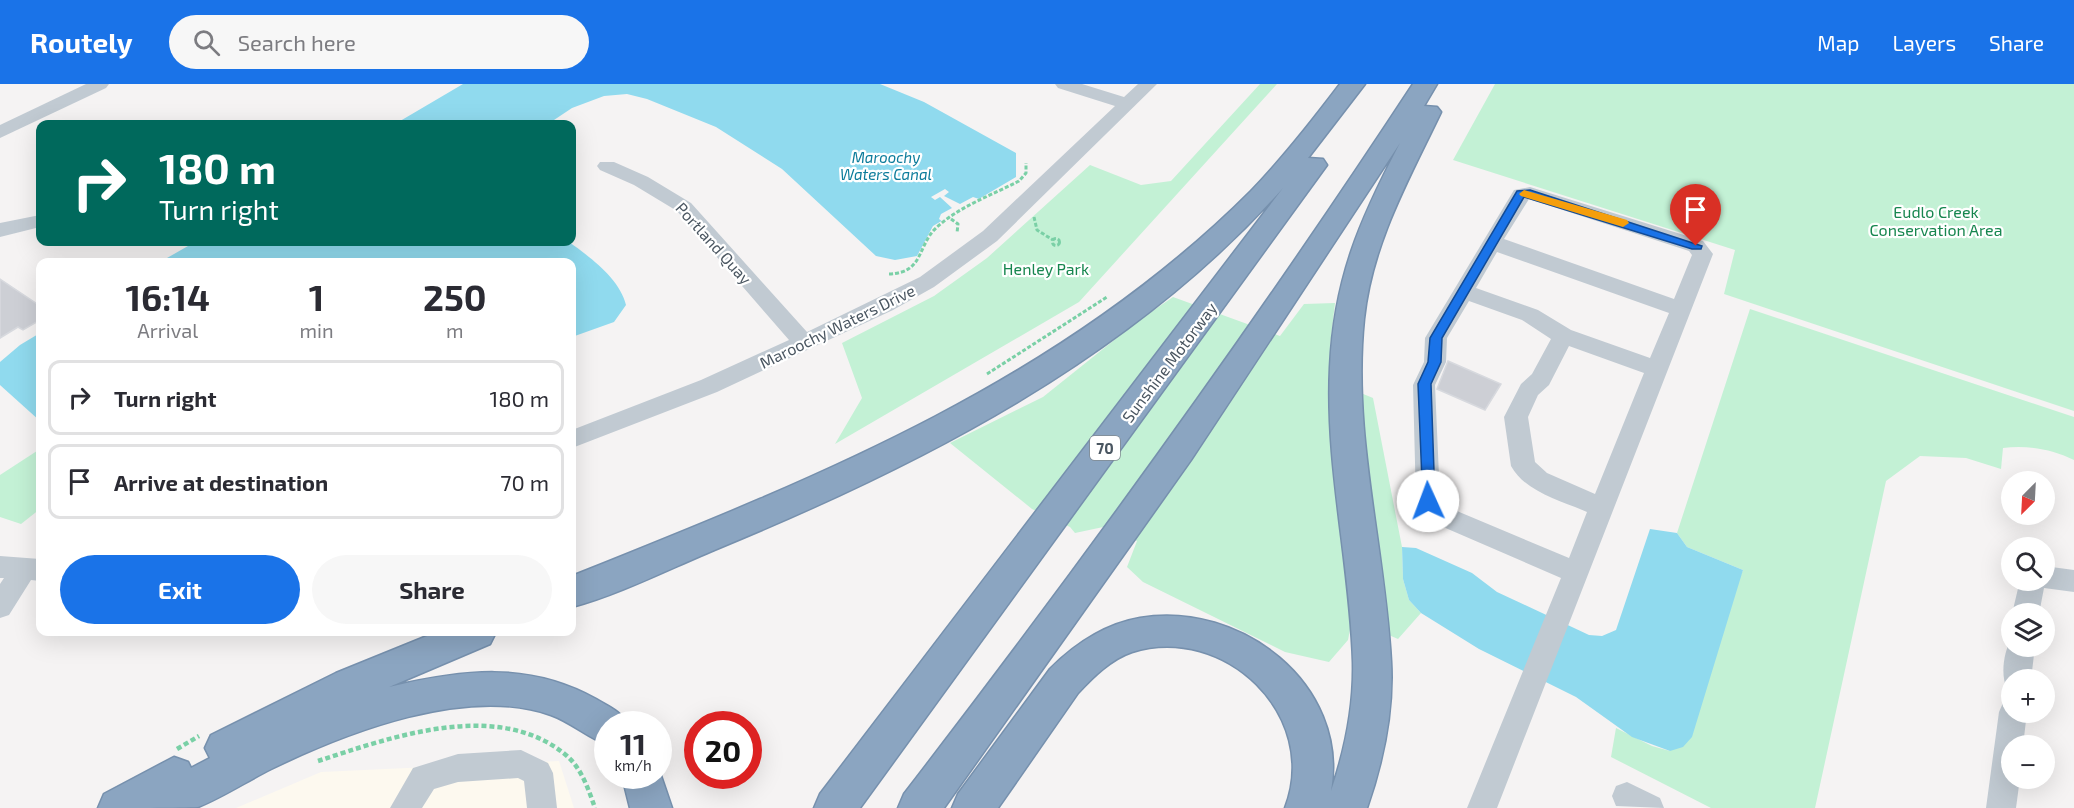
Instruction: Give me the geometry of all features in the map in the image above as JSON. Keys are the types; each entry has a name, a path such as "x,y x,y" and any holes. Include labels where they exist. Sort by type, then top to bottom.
{"highway":[{"path":"576,590 864,470 946,427 1047,368 1128,311 1226,230 1288,167 1353,84"},
{"name":"Sunshine Motorway","path":"834,808 1229,282 1368,84"},
{"path":"920,808 1015,682 1266,330 1425,84"},
{"path":"1346,808 1362,762 1371,702 1372,662 1345,387 1348,321 1359,267 1367,244 1433,100 1433,84"},
{"path":"973,808 1064,681 1079,665 1115,641 1140,633 1168,631 1194,633 1238,650 1281,680 1293,695 1308,726 1314,753 1313,777 1306,808"},
{"path":"119,808 272,723 350,685 467,636"},
{"path":"156,808 252,758 304,735 369,711 436,693 507,687 532,691 578,705 594,717"},
{"path":"646,789 651,808"}],"street":[{"path":"0,132 100,84"},
{"path":"1064,84 1127,104"},
{"name":"Maroochy Waters Drive","path":"576,437 709,386 804,343 885,305 957,261 990,236 1149,84"},
{"name":"Portland Quay","path":"607,166 651,186 684,207 804,343"},
{"path":"1482,808 1561,614 1702,254 1696,246 1530,193 1521,194 1436,338 1435,362 1424,384 1428,501 1436,513 1576,573"},
{"path":"0,230 36,222"},
{"path":"1491,242 1681,309"},
{"path":"1463,291 1530,315 1563,336 1656,369"},
{"path":"1563,336 1541,379 1529,390 1516,417 1523,466 1538,480 1602,507"},
{"path":"0,608 21,569"},
{"path":"2055,578 2074,581"},
{"path":"2001,808 2012,723"},
{"path":"405,808 424,778 458,768 521,764 538,773 542,808"}],"path":[{"path":"889,274 901,273 914,264 924,252 935,229 1019,181 1026,173 1026,163"},
{"path":"1033,213 1037,230 1053,240"},
{"path":"951,219 958,224 957,233"},
{"path":"982,377 1112,294"}],"shaded area":[{"path":"559,761 574,808 236,808 321,772"}],"green space":[{"name":"Henley Park","path":"1260,84 1277,84 1079,302 835,444 862,398 842,343 934,296 987,258 1090,165 1141,185 1171,181"},
{"name":"Eudlo Creek Conservation Area","path":"1495,84 2074,84 2074,411 1724,294 1735,250 1453,160"},
{"path":"1173,297 1280,336 1304,304 1335,303 1330,346 1334,382 1373,398 1402,547 1403,579 1409,600 1421,613 1398,639 1352,619 1348,640 1329,662 1285,652 1143,582 1127,567 1137,541 1108,526 1075,533 1070,527 1032,509 950,443 1043,397 1138,321"},
{"path":"1750,309 2074,417 2074,460 2048,451 2021,447 2003,448 2001,469 1966,458 1920,456 1886,481 1815,808 1711,808 1611,757 1616,728 1652,746 1670,751 1743,570 1687,547 1677,533"},
{"path":"36,452 36,512 21,524 0,517 0,475"}],"water":[{"name":"Maroochy Waters Canal","path":"463,84 880,84 924,102 1016,153 1016,177 933,226 917,256 895,260 876,256 782,169 716,127 647,99 627,94 604,96 572,108 554,120 402,120"},
{"path":"188,246 574,246 611,278 623,295 626,305 614,322 576,336 576,258 167,258"},
{"path":"36,335 36,417 0,385 0,362"},
{"path":"1650,529 1677,533 1687,547 1743,570 1692,737 1683,747 1670,751 1632,737 1576,697 1479,649 1421,613 1409,600 1403,579 1402,547 1416,548 1472,573 1497,592 1589,635 1602,636 1616,630"}],"pier":[{"path":"945,189 949,192 944,196 960,204 973,197 982,200 943,222 939,219 941,214 952,208 940,197 935,200 931,197"}],"building":[{"path":"0,279 36,303 36,322 23,330 18,327 0,338"},
{"path":"1448,361 1501,384 1485,410 1437,389"}],"slow traffic":[{"path":"1524,194 1530,193 1623,223"}],"route":[{"path":"1428,501 1424,384 1435,362 1436,338 1521,194 1530,193 1696,246"}]}
